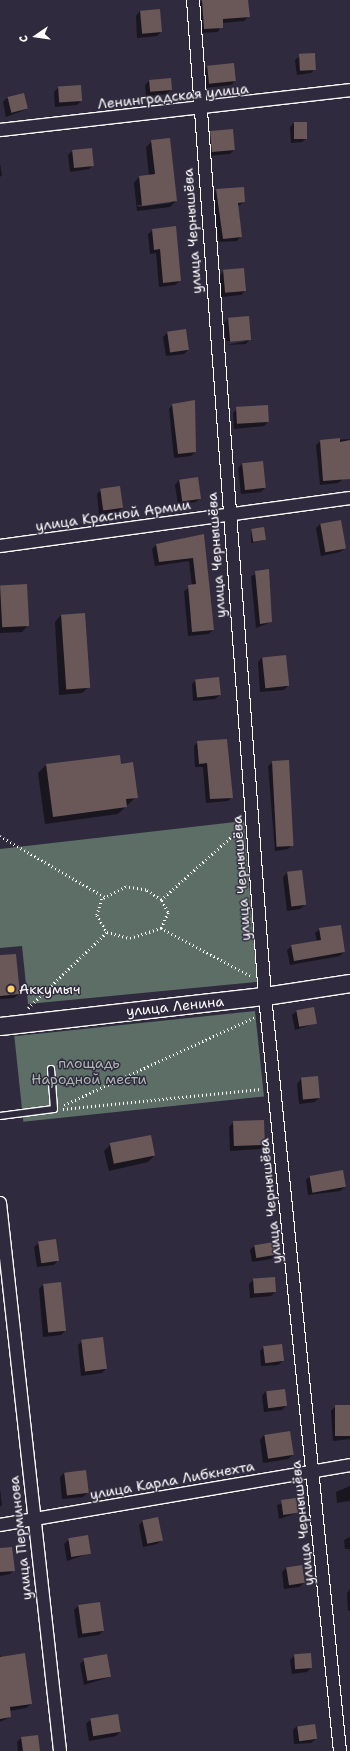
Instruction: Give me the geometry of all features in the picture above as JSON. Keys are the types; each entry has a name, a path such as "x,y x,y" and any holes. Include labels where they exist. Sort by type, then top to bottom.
{"street":[{"name":"улица Чернышёва","path":"192,0 198,110 265,997 340,1751"},
{"name":"Ленинградская улица","path":"0,130 198,110 350,90"},
{"name":"улица Красной Армии","path":"0,546 350,498"},
{"name":"улица Ленина","path":"0,1026 265,997 350,983"},
{"name":"улица Перминова","path":"0,1203 32,1519 60,1751"},
{"name":"улица Карла Либкнехта","path":"0,1526 32,1519 312,1472 350,1464"}],"lane":[{"path":"0,1116 54,1109 51,1069"}],"path":[{"path":"161,900 251,819"},
{"path":"0,836 105,897"},
{"path":"126,887 146,890 161,900 168,912 160,928 130,938 107,932 97,915 105,897 126,887"},
{"path":"54,1109 265,997 160,928"},
{"path":"28,1008 107,932"},
{"path":"54,1109 274,1088"}],"green space":[{"path":"244,821 257,982 28,1004 22,946 0,948 0,849"},
{"name":"площадь Народной мести","path":"255,1011 264,1097 23,1122 14,1036"}],"building":[{"path":"202,0 248,0 250,17 223,19 223,28 204,29"},
{"path":"160,9 162,32 142,34 140,11"},
{"path":"315,53 316,70 300,71 299,54"},
{"path":"234,63 236,81 209,84 207,66"},
{"path":"171,78 172,90 150,92 149,80"},
{"path":"81,85 82,101 59,103 58,87"},
{"path":"24,93 28,109 11,113 8,97"},
{"path":"294,122 307,122 307,139 294,139"},
{"path":"233,129 235,150 212,152 210,131"},
{"path":"170,138 177,201 142,206 139,176 155,174 151,140"},
{"path":"92,148 94,166 74,168 72,150"},
{"path":"244,187 245,202 238,203 242,237 223,239 216,189"},
{"path":"176,226 181,281 163,283 160,249 154,250 152,229"},
{"path":"244,268 246,291 225,293 223,270"},
{"path":"249,316 251,340 230,342 228,318"},
{"path":"186,329 189,350 170,352 167,332"},
{"path":"195,400 196,452 178,454 172,404"},
{"path":"268,405 269,422 237,424 236,407"},
{"path":"340,438 340,442 350,440 350,479 323,481 320,440"},
{"path":"263,461 266,488 245,490 242,463"},
{"path":"198,477 201,499 182,501 179,480"},
{"path":"120,486 123,508 103,511 100,489"},
{"path":"341,520 346,549 325,552 320,524"},
{"path":"264,527 266,540 253,542 251,529"},
{"path":"204,534 214,630 192,632 188,585 196,584 193,558 159,562 156,544"},
{"path":"269,569 272,622 260,624 255,571"},
{"path":"27,584 29,626 2,627 0,585"},
{"path":"85,613 90,688 66,689 61,615"},
{"path":"286,655 289,686 265,688 262,658"},
{"path":"219,677 221,695 197,697 195,680"},
{"path":"227,739 233,798 210,799 207,763 199,764 197,741"},
{"path":"120,755 121,764 133,762 138,798 126,799 127,807 53,817 46,764"},
{"path":"289,760 294,846 277,847 272,761"},
{"path":"302,870 306,905 291,907 287,872"},
{"path":"341,925 345,952 294,961 291,945 321,940 319,928"},
{"path":"16,954 20,994 0,996 0,955"},
{"path":"314,1007 317,1024 299,1027 296,1010"},
{"path":"318,1076 320,1098 303,1099 301,1077"},
{"path":"264,1120 265,1145 234,1146 233,1121"},
{"path":"151,1135 155,1156 114,1164 110,1143"},
{"path":"343,1170 346,1187 312,1193 310,1176"},
{"path":"56,1239 59,1261 41,1263 38,1242"},
{"path":"274,1242 276,1255 256,1258 254,1245"},
{"path":"275,1277 276,1292 254,1293 253,1279"},
{"path":"61,1282 66,1331 48,1333 43,1284"},
{"path":"103,1337 107,1369 85,1371 81,1340"},
{"path":"282,1344 284,1361 265,1363 263,1346"},
{"path":"285,1389 287,1406 268,1408 266,1391"},
{"path":"335,1405 350,1405 350,1436 335,1436"},
{"path":"290,1431 294,1455 268,1459 264,1435"},
{"path":"86,1470 89,1493 67,1496 64,1473"},
{"path":"296,1498 298,1513 283,1515 281,1500"},
{"path":"158,1517 163,1540 147,1544 142,1520"},
{"path":"88,1535 91,1554 71,1557 68,1538"},
{"path":"12,1547 15,1571 0,1572 0,1548"},
{"path":"302,1565 305,1583 289,1585 286,1568"},
{"path":"100,1602 104,1631 82,1634 78,1605"},
{"path":"25,1653 32,1704 10,1707 11,1717 0,1719 0,1657"},
{"path":"311,1653 312,1668 295,1669 294,1654"},
{"path":"107,1654 111,1677 87,1681 83,1658"},
{"path":"118,1714 121,1732 93,1736 90,1718"},
{"path":"315,1724 317,1739 299,1741 297,1727"},
{"path":"38,1735 40,1751 23,1751 21,1737"}],"place":[{"name":"Аккумыч","path":"11,989"}]}
